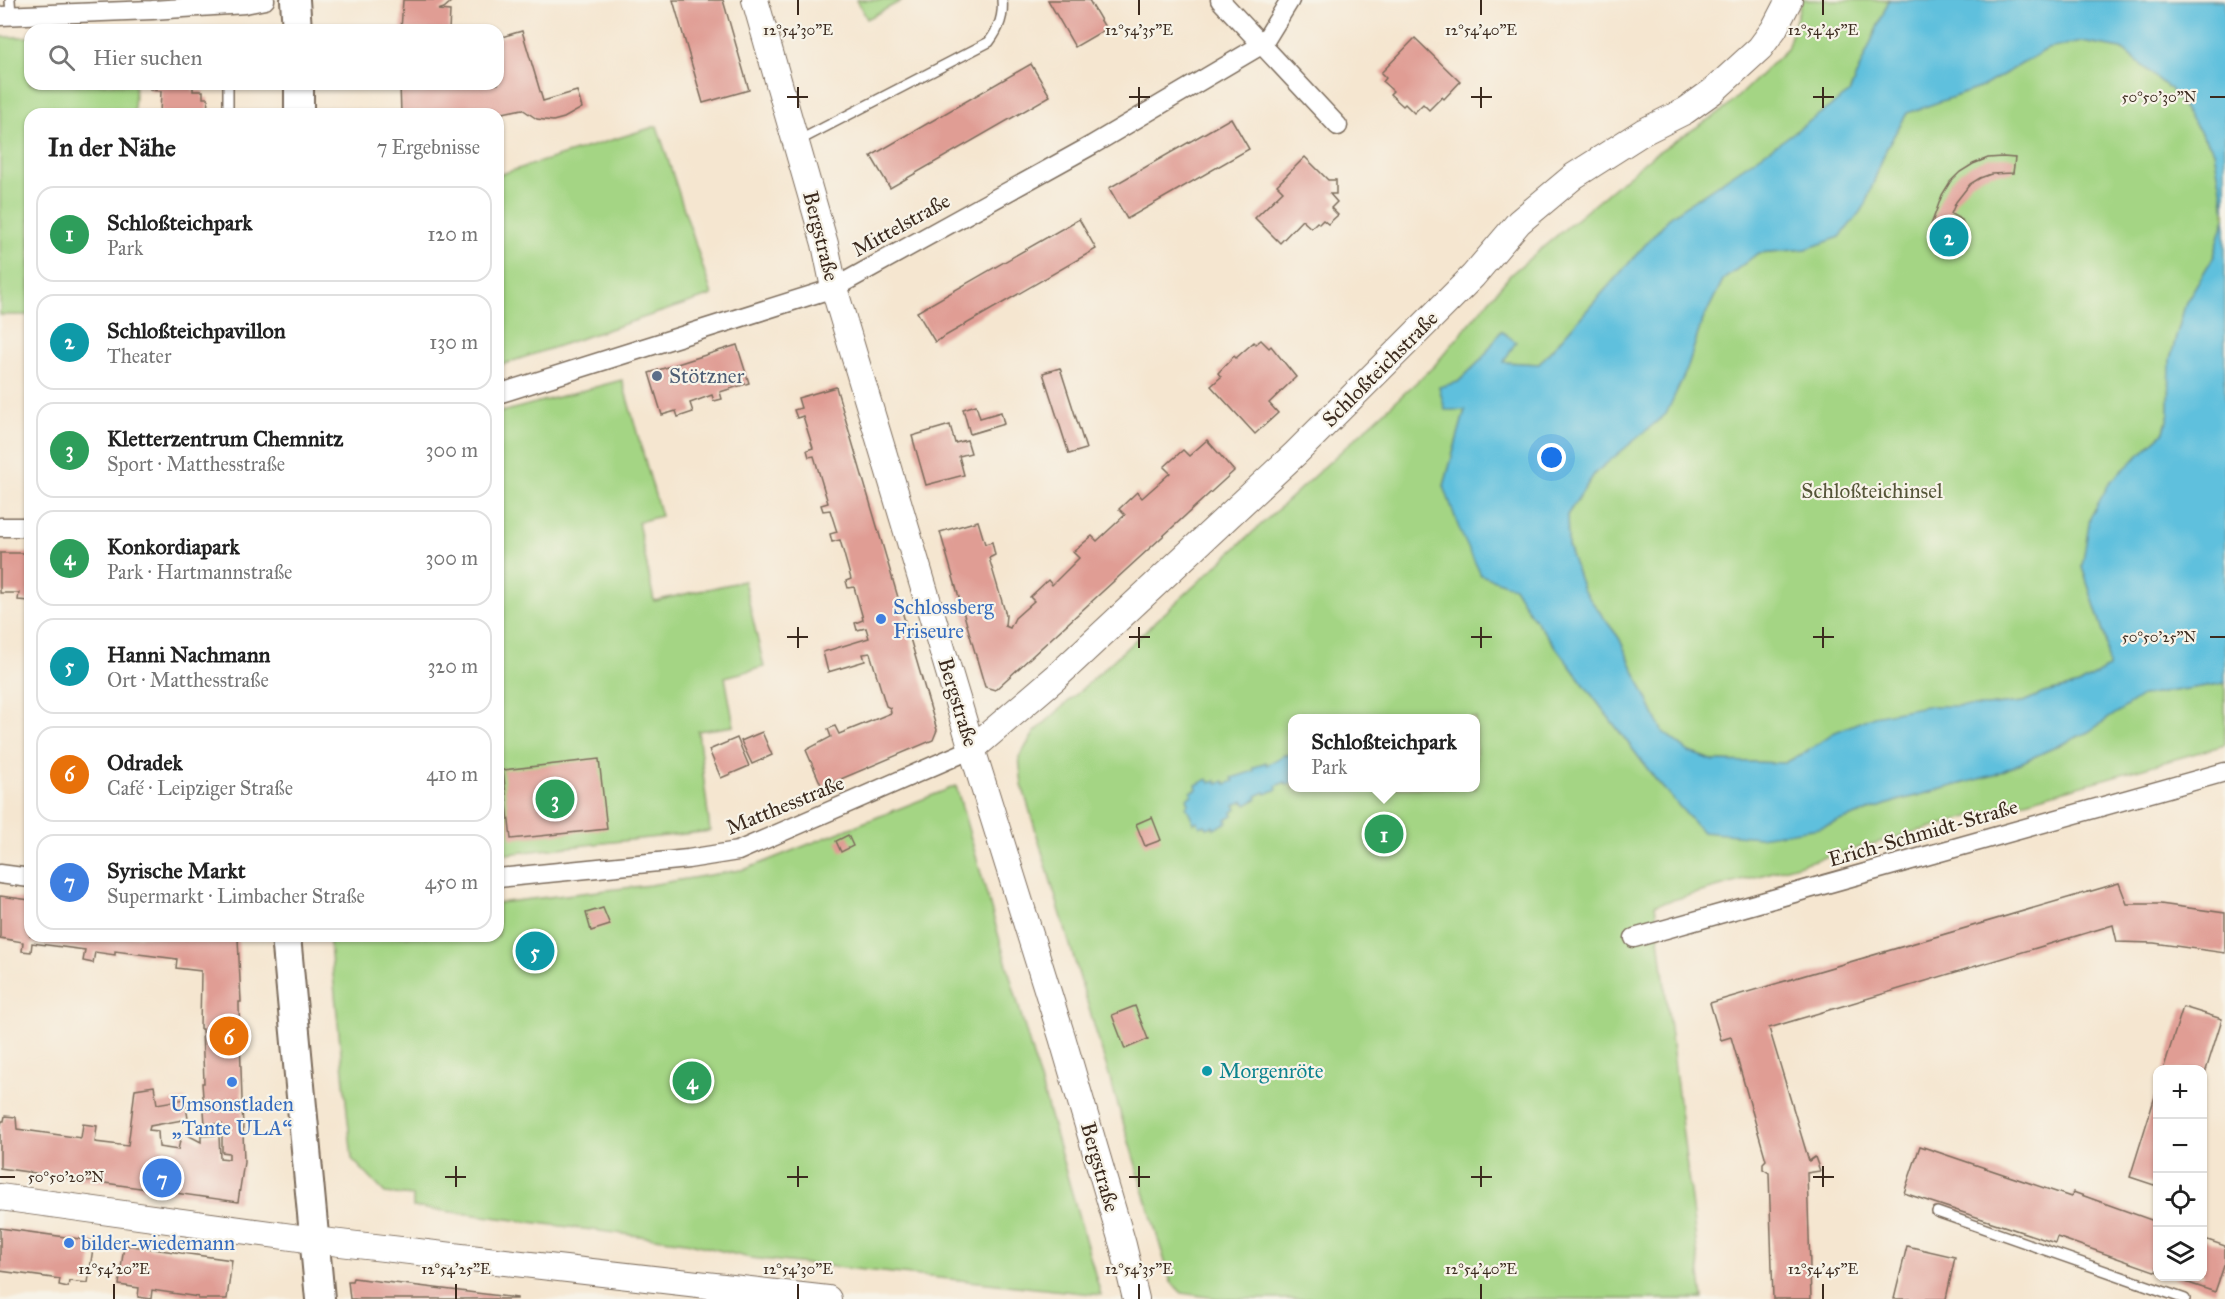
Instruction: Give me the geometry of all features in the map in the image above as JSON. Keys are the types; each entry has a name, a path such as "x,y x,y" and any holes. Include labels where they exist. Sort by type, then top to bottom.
{"main road":[{"path":"295,0 297,24"},
{"name":"Bergstraße","path":"755,0 825,244 834,288 972,749 1078,1089 1123,1245 1136,1299"},
{"name":"Schloßteichstraße","path":"972,749 1063,671 1296,453 1449,300 1519,222 1574,176 1643,132 1685,111 1713,91 1760,48 1774,29 1788,0"},
{"path":"299,90 299,108"},
{"path":"287,942 320,1299"},
{"path":"0,1197 314,1240 828,1299"}],"street":[{"path":"7,10 152,10 244,4 265,0"},
{"path":"1220,0 1338,126"},
{"path":"1263,44 1290,0"},
{"name":"Mittelstraße","path":"504,392 834,288 1092,145 1263,44"},
{"path":"0,527 24,527"},
{"name":"Matthesstraße","path":"504,877 688,859 738,851 972,749"},
{"name":"Erich-Schmidt-Straße","path":"1634,938 2225,772"},
{"path":"0,874 24,877"}],"lane":[{"path":"796,142 989,42 998,31 1003,10 1002,0"},
{"path":"228,90 228,108"},
{"path":"1937,1212 2185,1299"}],"green space":[{"path":"857,0 903,0 867,19"},
{"path":"1802,0 1889,0 1849,93 1671,216 1539,364 1503,362 1501,331 1482,359 1458,382 1439,388 1465,410 1444,486 1481,575 1514,587 1530,613 1656,780 1703,832 1819,828 1897,801 1994,775 2088,732 2141,696 2225,683 2225,745 1655,905 1703,1299 1222,1299 1182,1293 1171,1282 1022,785 1019,757 1035,732 1434,366 1511,274 1653,155 1725,109 1787,49"},
{"path":"0,37 24,37 24,90 135,90 134,108 24,108 24,315 0,315"},
{"name":"Schloßteichinsel","path":"2082,42 2122,49 2170,89 2214,151 2225,210 2225,218 2214,256 2186,302 2170,359 2169,413 2164,432 2148,447 2082,567 2106,640 2109,668 2079,685 2044,693 2023,702 1987,706 1806,752 1785,763 1714,761 1689,752 1662,731 1619,638 1583,590 1568,546 1567,515 1595,473 1666,413 1687,369 1701,324 1723,280 1758,253 1806,249 1864,207 1887,147 1907,113 1982,87 2047,49"},
{"path":"657,126 712,295 504,364 504,173"},
{"path":"622,380 661,516 638,522 654,601 744,581 764,667 725,677 734,726 698,731 710,831 504,854 504,411"},
{"path":"956,786 1101,1295 750,1258 686,1242 413,1207 413,1196 385,1193 352,1159 330,942 504,942 504,902 650,885 746,869"}],"water":[{"path":"1889,0 2225,0 2225,210 2214,151 2170,89 2122,49 2082,42 2047,49 1982,87 1907,113 1887,147 1864,207 1840,237 1806,249 1758,253 1723,280 1701,324 1687,369 1666,414 1595,473 1567,515 1568,546 1583,590 1619,638 1662,731 1689,752 1714,761 1785,763 1806,752 1833,733 1874,716 1926,706 1987,706 2023,702 2044,693 2079,685 2108,668 2106,640 2082,567 2090,518 2110,482 2164,432 2169,413 2170,359 2186,302 2214,256 2225,218 2225,683 2142,696 2088,732 1994,775 1897,801 1819,828 1759,837 1702,832 1656,780 1530,613 1514,587 1481,575 1460,531 1444,486 1465,410 1445,410 1439,387 1458,382 1482,359 1501,331 1516,342 1503,362 1539,364 1671,216 1849,93"},
{"path":"1286,754 1288,785 1285,782 1276,786 1277,789 1256,796 1257,799 1246,805 1244,801 1235,805 1237,809 1226,819 1228,822 1214,829 1213,826 1200,827 1197,821 1194,823 1186,806 1189,804 1187,798 1197,789 1196,785 1208,779 1210,783 1216,780 1218,784 1224,781 1226,784 1234,781 1232,778 1254,771 1253,768 1266,762 1267,765"}],"building":[{"path":"403,0 453,0 438,10 450,11 449,24 401,24"},
{"path":"673,0 723,0 749,90 703,103"},
{"path":"1048,0 1089,0 1106,29 1075,47"},
{"path":"522,31 543,101 577,91 582,108 553,121 537,119 522,109 504,113 504,108 401,108 400,90 504,90 504,36"},
{"path":"1415,38 1460,82 1444,99 1442,97 1429,110 1423,104 1414,113 1390,94 1393,91 1383,82 1386,78 1381,73"},
{"path":"1031,64 1050,96 890,188 871,156"},
{"path":"150,90 203,91 203,98 208,98 207,108 160,108 161,91"},
{"path":"1231,118 1249,149 1127,219 1109,188"},
{"path":"1305,157 1328,180 1336,180 1336,194 1330,194 1337,202 1331,208 1338,215 1328,224 1323,220 1311,228 1302,220 1280,243 1255,218 1283,191 1277,185"},
{"path":"1988,158 2015,158 2013,173 1991,174 1980,178 1970,184 1956,202 1951,214 1962,220 1967,233 1961,246 1948,251 1935,245 1930,232 1931,225 1942,195 1950,182 1973,164"},
{"path":"1079,219 1096,249 935,342 917,312"},
{"path":"1261,340 1269,348 1271,346 1296,377 1269,403 1278,413 1255,434 1211,386 1221,377 1218,373 1234,356 1236,358 1254,342 1256,344"},
{"path":"737,345 749,383 720,392 722,399 714,401 712,395 690,403 693,412 678,417 676,411 662,415 649,373"},
{"path":"1060,368 1086,449 1069,454 1043,373"},
{"path":"836,387 937,730 933,740 822,787 806,750 831,737 828,729 835,726 839,734 891,713 890,708 886,706 870,653 863,654 865,661 828,672 823,652 869,638 866,628 857,630 855,623 863,620 854,587 848,588 846,581 851,579 840,540 832,542 830,534 837,532 830,510 823,511 821,505 828,503 814,456 809,457 807,450 813,448 803,416 797,418 794,410 801,408 798,398"},
{"path":"976,405 980,418 1001,412 1004,424 970,434 963,409"},
{"path":"950,425 955,443 967,440 971,453 959,456 964,475 926,485 912,436"},
{"path":"1207,440 1234,471 995,690 985,687 940,532 978,521 985,544 992,542 995,555 989,558 1006,615 1005,626 1010,628 1015,618 1034,601 1030,597 1048,580 1052,585 1079,558 1073,552 1092,536 1097,541 1125,515 1119,509 1137,492 1142,498 1170,473 1164,467 1183,450 1189,456"},
{"path":"0,553 24,553 24,600 18,600 19,593 0,593"},
{"path":"762,732 772,755 752,764 741,741"},
{"path":"737,738 749,766 721,778 709,750"},
{"path":"599,759 607,829 511,839 504,770"},
{"path":"1152,817 1161,840 1145,846 1136,824"},
{"path":"848,835 853,846 841,852 836,841"},
{"path":"2119,883 2127,904 2160,904 2225,913 2225,953 2154,943 2117,942 2113,925 1769,1028 1809,1161 1815,1157 1820,1171 1807,1173 1811,1299 1773,1299 1769,1173 1763,1169 1763,1163 1766,1160 1731,1037 1721,1040 1710,1003"},
{"path":"0,896 24,899 24,942 238,942 244,1162 238,1202 0,1168 0,1127 5,1116 16,1117 17,1129 81,1138 83,1124 97,1126 95,1142 128,1146 135,1089 154,1086 157,1104 185,1099 188,1119 150,1126 149,1130 158,1131 159,1147 178,1150 182,1132 201,1142 201,1136 219,1135 220,1158 229,1159 229,1153 222,1152 222,1124 205,1124 202,1029 200,1029 201,971 176,968 177,959 115,951 115,955 95,952 93,963 83,961 85,950 32,943 31,952 22,951 23,942 0,938"},
{"path":"603,908 610,925 591,931 586,913"},
{"path":"1135,1006 1148,1039 1125,1049 1112,1015"},
{"path":"2183,1007 2222,1019 2207,1067 2207,1065 2165,1065"},
{"path":"2153,1103 2153,1185 2130,1177"},
{"path":"1920,1146 2071,1197 2073,1192 2153,1221 2153,1271 2057,1237 2055,1243 1904,1193"},
{"path":"0,1228 94,1241 88,1283 69,1281 68,1287 59,1285 60,1279 0,1271"},
{"path":"2207,1240 2225,1246 2225,1263 2215,1292 2183,1281 2207,1281"},
{"path":"124,1245 232,1260 227,1299 198,1299 198,1297 152,1290 151,1299 138,1297 139,1288 119,1285"},
{"path":"1907,1246 1955,1257 1946,1299 1894,1299"},
{"path":"353,1278 517,1299 350,1299 348,1281 352,1281"}],"place":[{"name":"Schloßteichpavillon","path":"1949,237"},
{"name":"Stötzner","path":"657,376"},
{"name":"Schlossberg Friseure","path":"881,619"},
{"name":"Kletterzentrum Chemnitz","path":"555,799"},
{"name":"Schloßteichpark","path":"1384,834"},
{"name":"Hanni Nachmann","path":"535,951"},
{"name":"Odradek","path":"229,1036"},
{"name":"Morgenröte","path":"1207,1071"},
{"name":"Konkordiapark","path":"692,1081"},
{"name":"Umsonstladen „Tante ULA“","path":"232,1082"},
{"name":"Syrische Markt","path":"162,1178"},
{"name":"bilder-wiedemann","path":"69,1243"}]}
